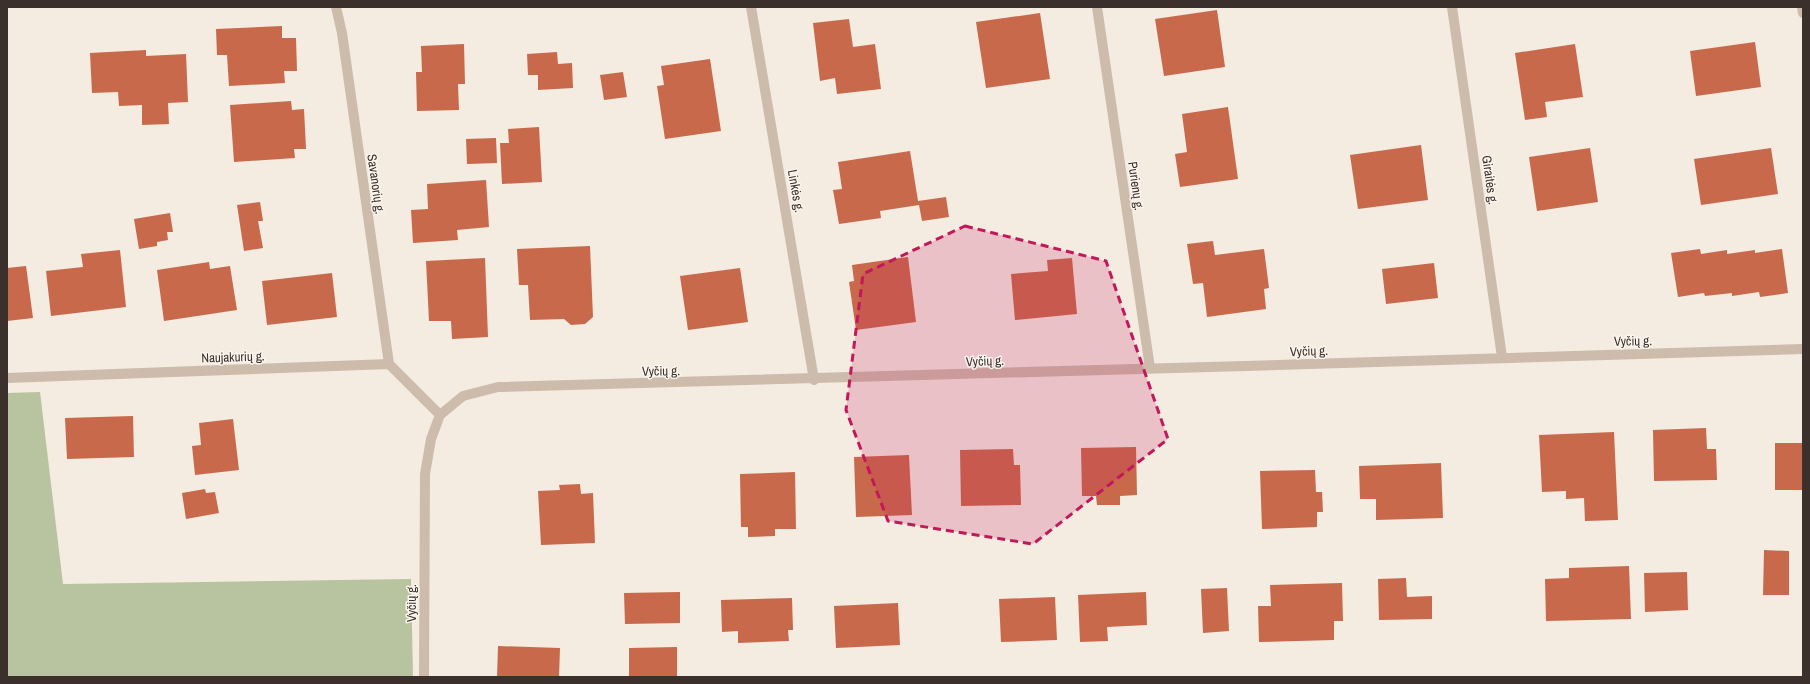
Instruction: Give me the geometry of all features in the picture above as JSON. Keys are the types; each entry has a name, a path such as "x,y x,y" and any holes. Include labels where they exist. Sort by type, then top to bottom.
{"street":[{"name":"Savanorių g.","path":"336,7 343,41 389,364"},
{"name":"Linkės g.","path":"751,7 814,380"},
{"name":"Purienų g.","path":"1097,7 1150,368"},
{"name":"Giraitės g.","path":"1452,7 1502,357"},
{"path":"1802,7 1803,13"},
{"name":"Vyčių g.","path":"424,677 425,474 431,439 440,415 463,396 498,387 814,380 1150,368 1803,349"},
{"name":"Naujakurių g.","path":"7,378 389,364"},
{"path":"389,364 440,415"}],"highlighted area":[{"path":"965,226 1106,261 1168,439 1033,544 888,521 846,410 863,274"}],"green space":[{"path":"40,392 63,584 411,579 413,677 7,677 7,393"}],"building":[{"path":"1217,10 1225,67 1164,76 1155,19"},
{"path":"1040,13 1050,79 986,88 976,22"},
{"path":"849,19 853,47 875,44 881,89 837,94 835,78 820,81 813,23"},
{"path":"282,26 282,38 296,38 297,71 284,71 285,83 229,86 227,55 217,55 216,29"},
{"path":"1755,42 1761,87 1696,96 1690,51"},
{"path":"464,44 465,84 458,84 459,110 417,111 416,72 422,72 421,46"},
{"path":"1575,44 1583,97 1545,102 1547,117 1525,120 1515,53"},
{"path":"146,50 146,56 186,54 188,102 168,103 169,124 142,125 142,105 119,106 118,92 92,93 90,53"},
{"path":"557,52 558,64 572,63 573,88 538,90 538,75 528,75 527,54"},
{"path":"710,59 721,131 665,139 657,86 664,85 661,66"},
{"path":"623,72 627,97 604,100 600,75"},
{"path":"291,101 292,110 304,109 306,149 294,149 295,158 234,162 230,105"},
{"path":"1228,107 1238,179 1180,187 1175,154 1187,152 1182,114"},
{"path":"539,127 542,182 502,184 500,143 509,143 508,129"},
{"path":"496,138 497,163 467,164 466,139"},
{"path":"1421,145 1428,200 1358,209 1350,155"},
{"path":"1590,148 1598,202 1537,211 1529,157"},
{"path":"1771,148 1778,194 1701,205 1694,159"},
{"path":"910,151 918,201 946,197 949,217 922,221 919,205 880,211 881,218 839,224 833,190 842,189 838,162"},
{"path":"486,180 489,227 457,230 458,240 413,243 411,210 428,209 427,184"},
{"path":"260,202 263,221 258,221 263,248 244,251 237,205"},
{"path":"170,213 173,232 167,232 168,240 157,242 157,246 139,249 134,219"},
{"path":"1213,241 1215,255 1264,249 1269,288 1264,289 1266,309 1207,317 1203,283 1193,284 1187,244"},
{"path":"590,246 593,317 585,324 571,325 564,319 530,320 528,285 519,285 517,249"},
{"path":"1700,249 1701,254 1727,250 1727,254 1755,250 1755,253 1782,249 1788,293 1760,297 1759,292 1732,296 1732,293 1705,296 1704,293 1678,297 1671,253"},
{"path":"120,250 126,307 51,316 46,271 83,267 81,254"},
{"path":"908,257 916,322 856,330 849,282 854,281 852,265"},
{"path":"485,258 488,337 452,339 451,321 429,321 426,261"},
{"path":"1072,258 1077,314 1015,320 1011,274 1048,271 1047,260"},
{"path":"209,262 210,269 230,266 237,310 164,321 157,270"},
{"path":"1434,263 1438,298 1386,304 1382,269"},
{"path":"26,266 33,318 7,321 7,268"},
{"path":"740,268 748,322 688,330 680,276"},
{"path":"332,273 337,317 267,325 262,281"},
{"path":"133,416 134,457 67,459 65,418"},
{"path":"233,419 239,470 195,475 192,446 201,445 199,423"},
{"path":"1706,428 1707,449 1716,449 1717,480 1654,481 1653,430"},
{"path":"1614,432 1618,520 1585,521 1584,498 1566,499 1566,491 1542,492 1539,435"},
{"path":"1775,443 1803,443 1803,490 1775,490"},
{"path":"1136,447 1137,495 1120,496 1120,505 1097,505 1096,496 1082,496 1081,448"},
{"path":"1013,449 1014,465 1020,465 1021,505 961,506 960,450"},
{"path":"909,455 912,515 856,517 854,457"},
{"path":"1441,463 1443,518 1376,520 1376,499 1360,499 1359,466"},
{"path":"1315,470 1316,492 1322,492 1323,512 1317,512 1317,527 1262,529 1260,471"},
{"path":"795,472 796,529 775,529 775,536 748,537 748,527 741,527 740,474"},
{"path":"580,484 581,494 593,493 595,543 541,545 538,491 560,490 559,485"},
{"path":"205,489 206,493 215,492 219,513 186,519 182,493"},
{"path":"1764,550 1789,551 1789,595 1763,595"},
{"path":"1629,566 1631,619 1546,621 1545,579 1569,578 1569,568"},
{"path":"1687,572 1688,610 1645,612 1644,573"},
{"path":"1406,578 1407,597 1432,596 1432,619 1379,620 1378,579"},
{"path":"1342,583 1343,621 1334,621 1334,640 1259,642 1258,606 1271,606 1270,585"},
{"path":"1227,588 1229,631 1203,633 1201,589"},
{"path":"680,592 680,623 625,624 624,593"},
{"path":"1146,592 1147,625 1107,627 1108,641 1080,642 1078,595"},
{"path":"1055,597 1057,640 1001,642 999,599"},
{"path":"792,598 793,630 788,630 789,641 738,643 738,631 722,632 721,600"},
{"path":"898,603 900,645 836,648 834,606"},
{"path":"498,646 560,648 559,677 497,677"},
{"path":"677,647 677,677 629,677 629,648"}]}
